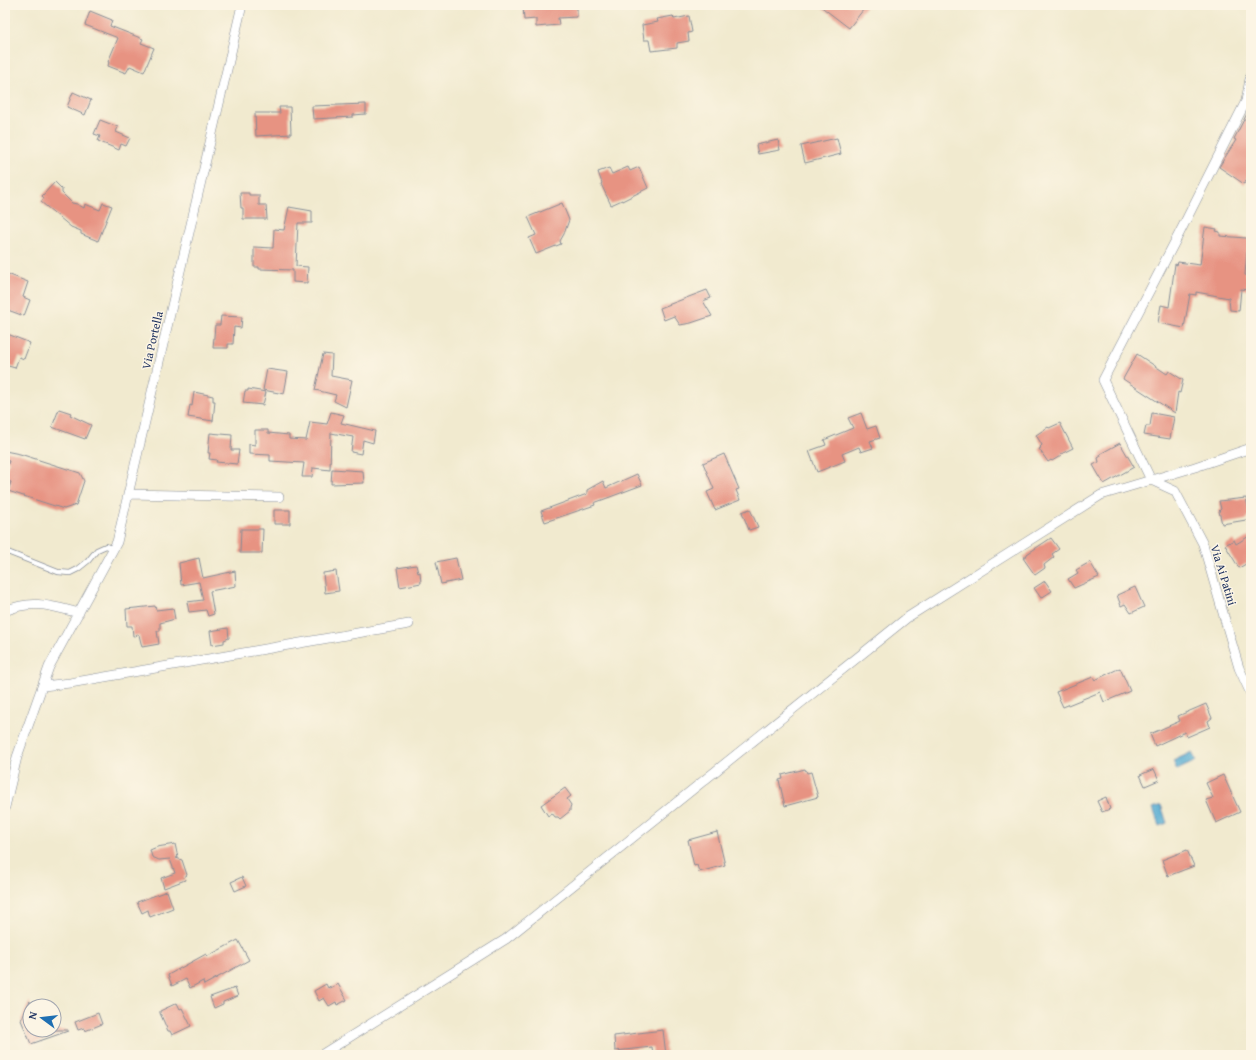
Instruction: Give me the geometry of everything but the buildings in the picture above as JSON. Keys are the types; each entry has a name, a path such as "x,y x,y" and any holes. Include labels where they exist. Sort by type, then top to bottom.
{"street":[{"name":"Via Portella","path":"5,807 17,757 49,667 117,542 242,5"},
{"path":"1151,480 1103,380 1180,234 1246,101 1251,73"},
{"path":"321,1055 506,939 908,617 1101,495 1196,467 1251,448"},
{"name":"Via Ai Patini","path":"1151,480 1175,491 1203,544 1239,668 1251,694"},
{"path":"128,494 279,497"},
{"path":"5,611 18,606 34,604 79,613"},
{"path":"43,686 70,683 409,624"}],"lane":[{"path":"5,551 58,572 70,573 88,561 97,550 106,546 114,549"}],"water":[{"path":"1192,752 1196,761 1177,770 1173,761"},
{"path":"1161,805 1167,823 1159,826 1153,808"}]}
